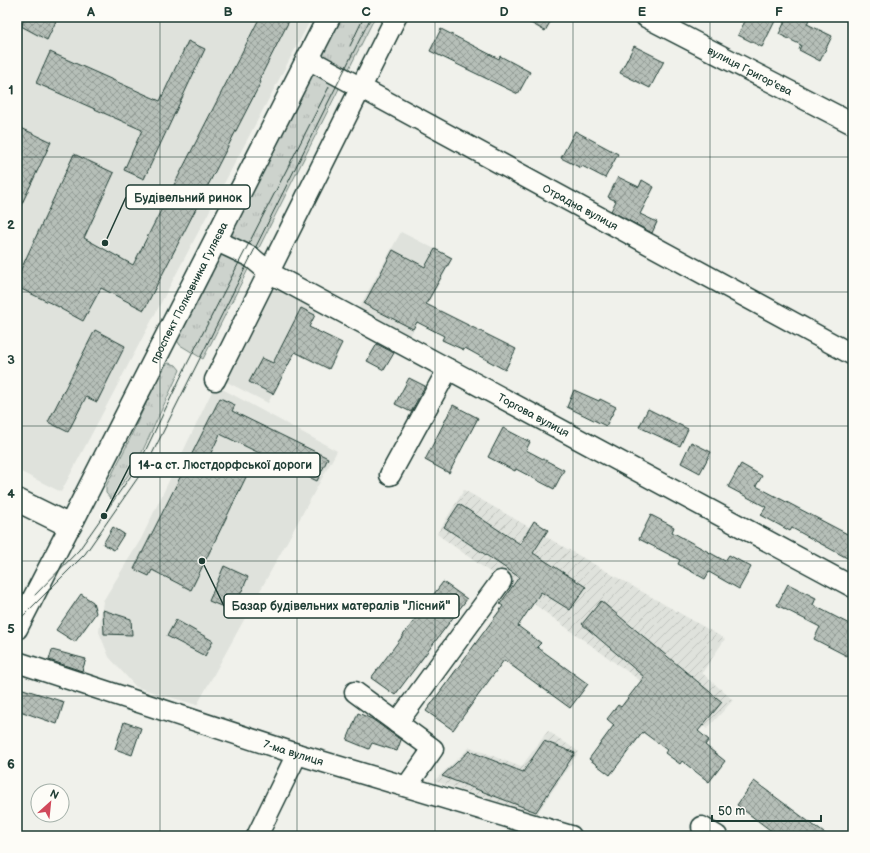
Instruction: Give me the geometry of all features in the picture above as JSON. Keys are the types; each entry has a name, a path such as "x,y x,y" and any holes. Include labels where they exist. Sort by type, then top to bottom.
{"main road":[{"name":"проспект Полковника Гуляєва","path":"70,526 329,17"},
{"path":"17,500 70,526"}],"street":[{"path":"215,380 270,273 396,17"},
{"name":"вулиця Григор'єва","path":"646,17 853,124"},
{"name":"Отрадна вулиця","path":"308,59 360,89 853,356"},
{"name":"Торгова вулиця","path":"215,240 251,257 270,273 853,587"},
{"path":"390,475 448,369"},
{"path":"17,628 70,526"},
{"path":"397,723 501,581"},
{"name":"7-ма вулиця","path":"17,662 297,754 407,786 526,829 571,836"},
{"path":"355,692 433,748 407,786"},
{"path":"257,836 297,754"}],"shaded area":[{"path":"17,17 312,17 61,492 17,470"},
{"path":"401,232 453,258 409,338 356,313"},
{"path":"273,279 320,305 268,403 221,379"},
{"path":"215,385 337,451 197,705 136,687 109,657 99,632 103,601 141,539"},
{"path":"464,490 725,639 702,673 733,700 707,729 437,534"},
{"path":"548,731 579,752 536,815 434,781 470,747 521,767"}],"green space":[{"path":"336,17 375,17 203,359 180,345 176,339"},
{"path":"169,363 176,365 180,370 137,463 111,499 106,493 106,486 126,447 163,366"}],"building":[{"path":"26,17 58,17 47,40 21,26"},
{"path":"260,17 291,17 259,80 261,82 144,310 101,288 83,321 61,308 17,287 17,278 74,154 114,173 84,238 133,265"},
{"path":"520,17 553,17 545,31"},
{"path":"747,17 767,17 775,21 762,47 738,35"},
{"path":"787,17 810,17 807,24 832,36 820,61 799,50 801,45 779,34"},
{"path":"441,29 499,59 500,56 530,72 518,94 430,51"},
{"path":"188,41 205,49 144,179 124,170 142,130 36,83 50,52 160,101"},
{"path":"634,46 664,61 650,88 620,73"},
{"path":"17,126 51,142 17,214"},
{"path":"575,131 618,154 605,178 582,166 581,168 561,158"},
{"path":"618,177 639,187 642,180 654,187 640,214 657,222 652,233 611,211 616,201 608,197"},
{"path":"435,249 452,258 426,304 516,349 505,370 465,348 464,350 442,340 444,336 417,322 413,329 364,304 393,250 425,267"},
{"path":"301,308 315,315 309,327 342,343 329,369 295,352 273,394 249,382 262,358 273,363"},
{"path":"95,330 125,346 97,402 86,397 68,432 48,422"},
{"path":"377,344 394,353 384,370 367,361"},
{"path":"409,378 425,386 411,412 395,404"},
{"path":"574,390 599,401 600,399 616,407 606,426 567,407"},
{"path":"220,398 235,405 232,411 328,458 317,481 220,434 209,457 247,475 191,590 152,570 149,576 134,569"},
{"path":"453,405 478,418 449,473 425,460"},
{"path":"648,409 688,429 680,446 639,427"},
{"path":"503,428 530,442 526,450 564,470 554,489 516,469 515,471 488,457"},
{"path":"691,442 711,452 700,473 681,463"},
{"path":"741,464 762,476 756,486 853,537 853,548 847,558 792,528 790,531 761,515 766,507 728,487"},
{"path":"459,504 520,544 534,521 548,530 533,553 586,587 570,610 541,592 518,626 541,643 537,647 588,684 570,708 504,660 453,730 426,711 503,606 500,604 519,577 444,527"},
{"path":"651,515 674,527 672,532 725,561 729,555 751,567 739,589 709,572 705,579 678,564 680,560 639,539"},
{"path":"113,527 124,534 114,550 103,544"},
{"path":"224,566 248,577 233,611 209,601"},
{"path":"443,582 467,599 395,695 371,678"},
{"path":"788,584 816,598 813,605 853,626 853,644 847,656 814,639 820,627 777,605"},
{"path":"81,594 93,602 96,613 75,642 56,630"},
{"path":"601,601 722,702 698,731 709,740 705,745 725,761 709,782 682,761 680,764 665,753 667,750 643,732 610,775 589,759 614,725 607,719 618,705 621,707 644,677 582,624"},
{"path":"103,610 131,619 132,635 104,634"},
{"path":"176,620 213,641 205,656 167,636"},
{"path":"52,650 86,659 82,671 49,660"},
{"path":"20,688 64,702 57,724 17,710 17,697"},
{"path":"358,713 372,719 401,740 397,751 372,743 369,749 347,740"},
{"path":"124,722 141,728 132,755 115,749"},
{"path":"544,741 575,753 536,812 442,776 469,751 523,772"},
{"path":"754,781 828,836 778,836 737,805"}],"tram line":[{"path":"350,46 364,17"},
{"path":"17,622 85,554 146,466 371,17"},
{"path":"35,595 79,550 139,464 187,364 329,87"}],"place":[{"name":"Будівельний ринок","path":"105,243"},
{"name":"14-а ст. Люстдорфської дороги","path":"104,516"},
{"name":"Базар будівельних матералів \"Лісний\"","path":"202,561"}]}
